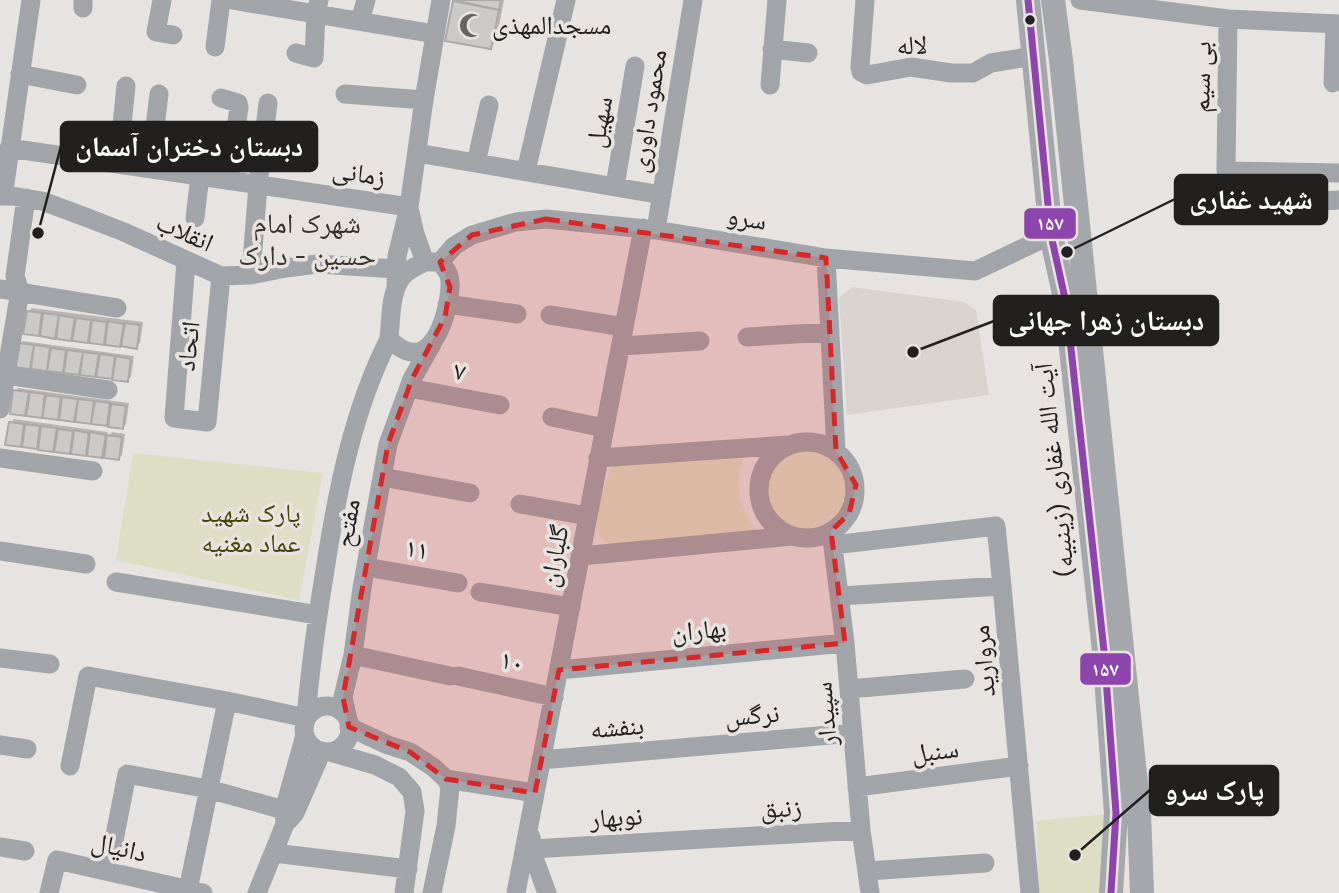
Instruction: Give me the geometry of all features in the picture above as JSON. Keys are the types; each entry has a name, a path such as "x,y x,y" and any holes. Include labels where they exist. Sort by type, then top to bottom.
{"main road":[{"name":"آیت الله غفاری (زینبیه)","path":"1028,0 1051,235 1066,303 1104,651 1116,813 1111,893"},
{"name":"آیت الله غفاری (زینبیه)","path":"1054,0 1139,813 1142,893"}],"street":[{"path":"3,190 31,0"},
{"path":"162,0 156,32 173,36"},
{"path":"215,47 221,0"},
{"path":"232,0 317,7 360,21 435,34"},
{"path":"360,21 366,0"},
{"path":"397,278 397,256 409,207 441,0"},
{"path":"526,171 566,0"},
{"name":"محمود داوری","path":"649,229 662,195 693,0"},
{"path":"770,85 777,0"},
{"name":"لاله","path":"865,0 860,67 867,75 911,67 973,74 991,63 1034,56"},
{"name":"بی سیم","path":"1080,0 1228,19 1226,171 1339,173"},
{"path":"296,53 314,58 317,7"},
{"path":"1228,19 1337,24 1333,83"},
{"path":"772,49 807,53"},
{"name":"سهیل","path":"615,186 635,66"},
{"path":"20,74 76,85"},
{"path":"118,164 126,86"},
{"path":"150,168 159,94"},
{"path":"345,94 424,100"},
{"path":"221,99 238,103 239,107 229,180"},
{"path":"250,275 268,103"},
{"path":"476,163 489,104"},
{"name":"زمانی","path":"9,148 409,207"},
{"path":"417,153 662,195"},
{"path":"195,218 200,176"},
{"name":"انقلاب","path":"3,190 12,196 42,201 124,232 221,276 250,275 317,264 397,278"},
{"path":"0,409 20,291 15,276 26,198"},
{"path":"409,207 415,234 432,262 449,274 447,304 517,314"},
{"name":"سرو","path":"397,278 411,269 432,262 472,235 516,222 546,219 649,229 826,258 975,271 1051,235"},
{"name":"گلباران","path":"516,893 622,337 649,229"},
{"path":"826,258 836,451"},
{"name":"اتحاد","path":"186,261 174,418 207,422 221,276"},
{"name":"مفتح","path":"284,817 306,727 318,615 340,488 370,382 389,339 397,278"},
{"path":"0,289 117,308"},
{"name":"مفتح","path":"349,723 343,697 353,655 388,444 412,379 445,317 447,304"},
{"path":"550,315 622,337 700,341"},
{"path":"747,337 830,332"},
{"path":"389,339 398,348 408,352 417,352 432,344"},
{"path":"6,375 108,390"},
{"name":"۷","path":"409,387 500,405"},
{"path":"552,417 604,428"},
{"path":"598,458 817,442 843,457 852,470 856,485 855,500 849,514 832,538"},
{"path":"792,444 774,454 764,468 759,484 760,501 766,516 778,528 792,536"},
{"path":"0,458 93,471"},
{"path":"382,477 470,493"},
{"path":"520,504 588,516"},
{"path":"581,556 792,536 809,538 825,535 832,538 996,526 1002,586"},
{"name":"سپیدار","path":"832,538 845,642 861,830 870,893"},
{"path":"0,551 86,564"},
{"name":"۱۱","path":"366,567 458,583"},
{"path":"116,582 318,615"},
{"name":"مروارید","path":"840,596 1002,586 1030,893"},
{"path":"480,592 571,607"},
{"name":"بهاران","path":"559,670 845,642"},
{"name":"۱۰","path":"353,655 554,697"},
{"path":"0,657 50,664"},
{"path":"70,766 88,677 227,701 306,727"},
{"path":"849,689 965,678"},
{"path":"195,892 208,789 227,701"},
{"path":"404,893 415,811 412,792 399,777 375,765 311,746 306,727 315,709 328,706 340,710 349,723 388,745 410,752 433,766 446,779 450,786 446,826 432,893"},
{"path":"326,751 337,750 347,740 349,723"},
{"name":"نرگس","path":"697,746 853,733"},
{"path":"0,745 27,749"},
{"name":"بنفشه","path":"541,760 697,746"},
{"path":"108,871 127,774 208,789 284,817 295,813 326,751"},
{"name":"سنبل","path":"857,787 1019,766"},
{"path":"446,779 535,793"},
{"path":"257,893 274,853 284,817"},
{"path":"529,821 533,855 547,893"},
{"name":"زنبق","path":"703,838 861,830"},
{"name":"نوبهار","path":"532,849 703,838"},
{"path":"0,847 25,851"},
{"path":"274,853 408,869"},
{"name":"دانیال","path":"49,893 57,860 195,892"},
{"path":"867,871 985,863"}],"highlighted area":[{"path":"546,219 826,258 836,451 856,485 849,514 831,531 845,643 559,670 535,793 446,779 410,752 349,727 343,697 388,444 412,379 445,317 450,287 440,262 472,235"}],"shaded area":[{"path":"852,287 964,302 976,310 989,395 847,415 839,298"}],"green space":[{"path":"800,448 816,448 831,455 842,466 849,481 846,505 837,518 816,530 800,530 785,523 774,512 767,497 767,481 774,466 785,455"},
{"name":"پارک شهید عماد مغنیه","path":"133,453 323,473 299,600 116,560"},
{"path":"745,454 739,475 739,494 756,531 611,546 600,538 596,521 601,495 612,466"},
{"path":"1116,813 1111,893 1039,893 1036,821"}],"building":[{"path":"453,0 501,0 499,10"},
{"name":"مسجدالمهذی","path":"453,1 499,10 491,49 445,41"},
{"path":"27,311 42,313 39,336 23,334"},
{"path":"43,313 59,315 55,339 40,336"},
{"path":"59,315 75,318 71,341 56,339"},
{"path":"76,318 91,320 88,343 72,341"},
{"path":"92,320 107,322 104,345 89,343"},
{"path":"108,321 124,324 120,347 105,345"},
{"path":"125,323 140,325 137,349 121,346"},
{"path":"18,343 34,345 30,369 15,367"},
{"path":"34,345 50,347 47,371 31,369"},
{"path":"51,348 66,350 63,373 47,371"},
{"path":"67,350 83,352 79,375 64,373"},
{"path":"83,352 99,354 95,377 80,375"},
{"path":"100,354 115,356 112,379 96,377"},
{"path":"116,356 131,359 128,382 112,380"},
{"path":"13,390 29,392 25,416 10,414"},
{"path":"30,392 45,394 42,418 26,416"},
{"path":"46,395 61,397 58,420 42,418"},
{"path":"62,397 78,399 74,422 59,420"},
{"path":"78,399 94,401 91,424 75,422"},
{"path":"95,401 110,403 107,426 91,424"},
{"path":"111,404 126,406 123,429 108,427"},
{"path":"9,422 24,424 21,447 5,445"},
{"path":"25,424 40,426 37,449 22,447"},
{"path":"41,426 57,428 53,452 38,450"},
{"path":"58,429 73,431 70,454 54,452"},
{"path":"74,430 89,433 86,456 71,454"},
{"path":"90,432 106,435 102,458 87,456"},
{"path":"107,435 122,437 119,460 104,458"}],"transit line":[{"name":"۱۵۷","path":"1028,0 1051,235 1066,303 1104,651 1116,813 1111,893"}],"place":[{"name":"مسجدالمهذی","path":"472,25"},
{"name":"دبستان دختران آسمان","path":"38,233"},
{"name":"شهید غفاری","path":"1067,252"},
{"name":"دبستان زهرا جهانی","path":"913,352"},
{"name":"پارک سرو","path":"1075,855"}],"district":[{"name":"شهرک امام حسین - دارک","path":"307,239"}]}
